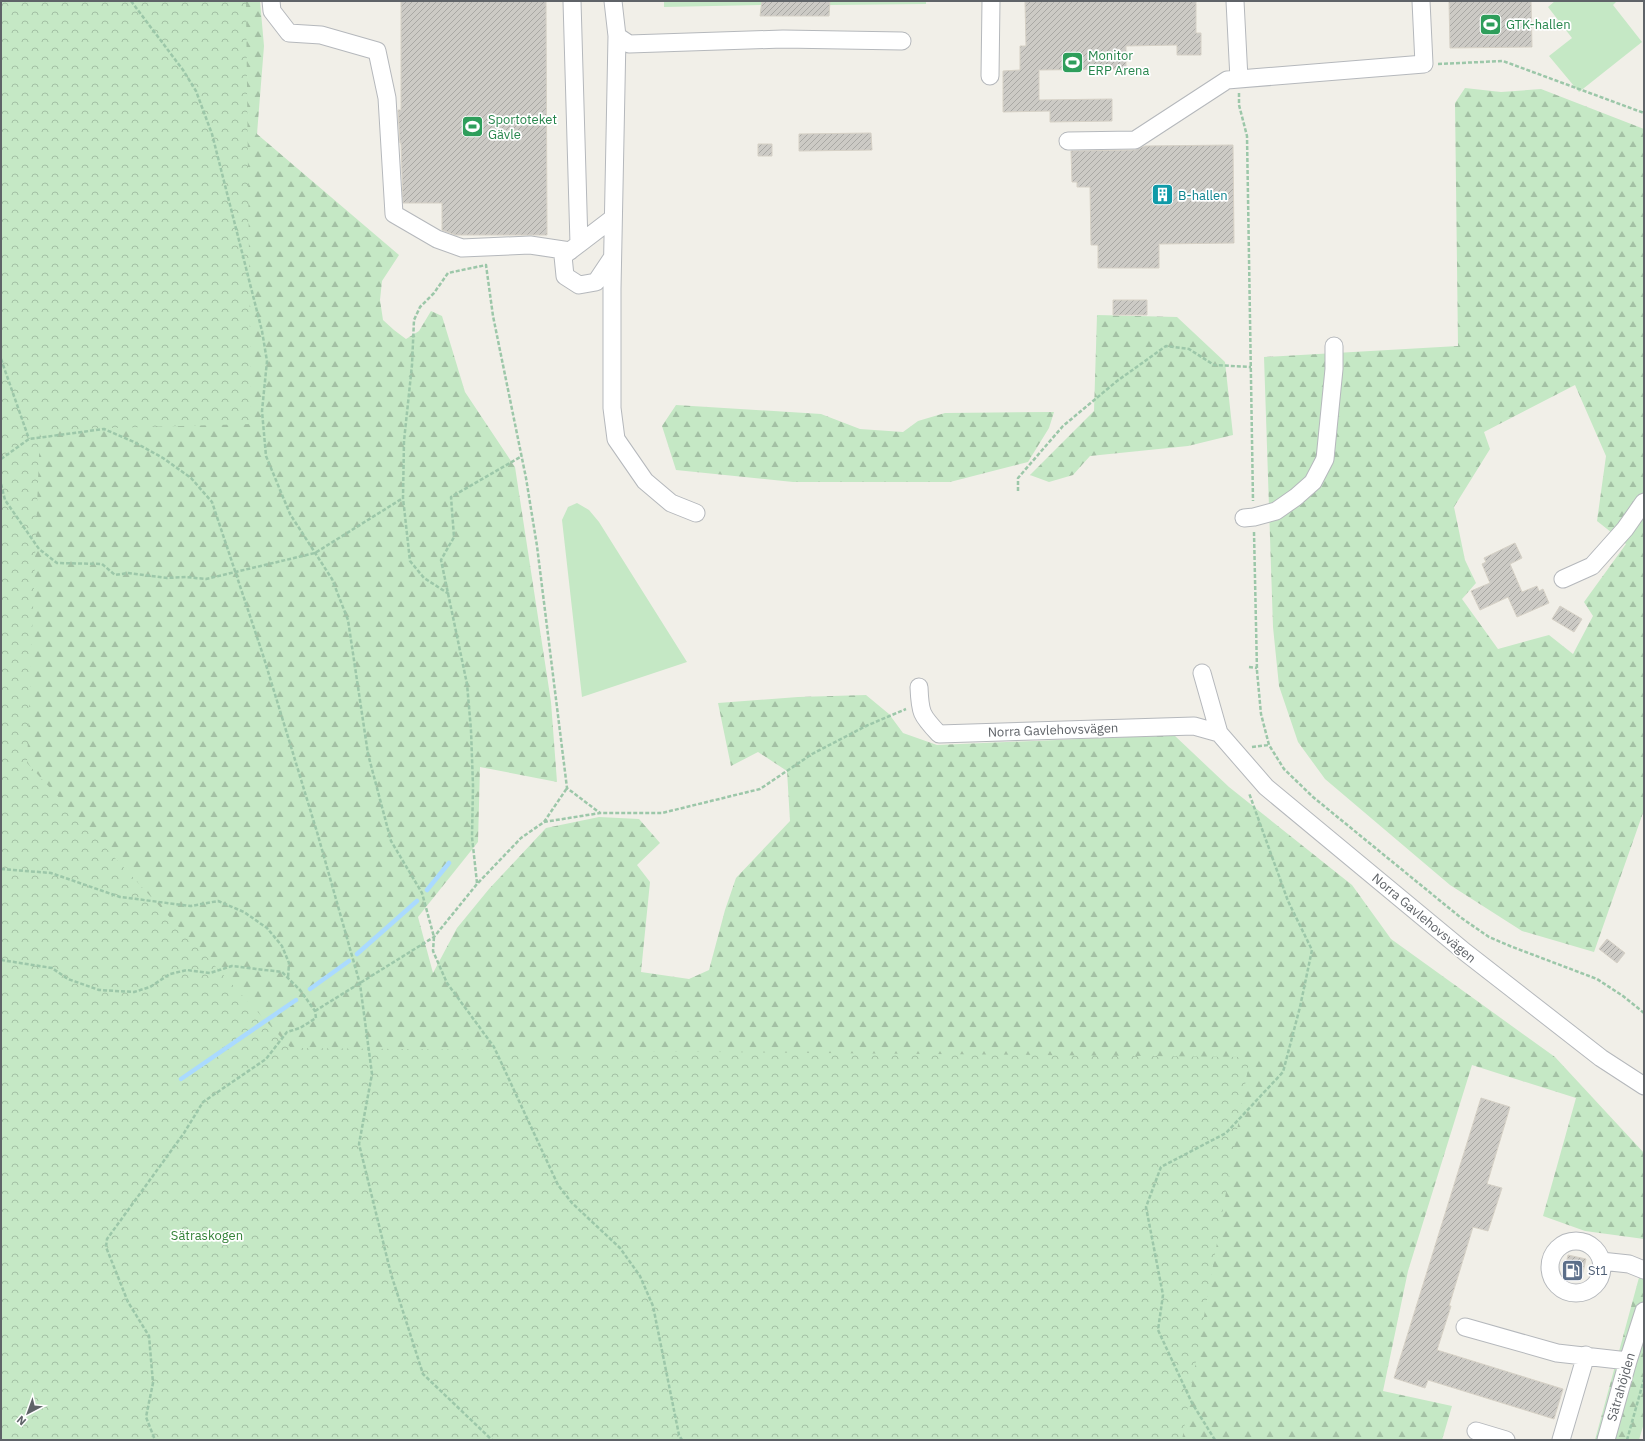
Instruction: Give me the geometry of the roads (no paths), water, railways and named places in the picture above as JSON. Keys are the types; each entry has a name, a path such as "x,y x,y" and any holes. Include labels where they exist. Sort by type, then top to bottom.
{"street":[{"path":"271,1 272,11 289,33 321,35 377,51 387,98 394,214 437,239 462,248 530,245 574,248"},
{"path":"572,1 574,248"},
{"path":"613,1 616,36 612,258 612,408 616,439 645,481 671,503 696,513"},
{"path":"990,76 991,1"},
{"path":"1235,1 1239,79"},
{"path":"1068,141 1135,140 1227,80 1424,64 1421,1"},
{"path":"616,36 629,44 783,39 902,41"},
{"path":"612,258 596,282 579,285 565,276 562,256 613,218"},
{"path":"1249,518 1276,511 1296,497 1313,482 1325,459 1334,369 1334,346"},
{"path":"1563,579 1592,566 1626,530 1644,502"},
{"name":"Norra Gavlehovsvägen","path":"1202,673 1219,733 1266,787 1447,937 1601,1058 1644,1086"},
{"name":"Norra Gavlehovsvägen","path":"919,687 920,704 924,718 939,734 1194,726 1219,733"},
{"path":"1601,1261 1629,1264 1644,1270"},
{"name":"Sätrahöjden","path":"1606,1440 1628,1361 1644,1311"},
{"path":"1465,1327 1557,1353 1628,1361"},
{"path":"1561,1440 1586,1356"},
{"path":"1476,1432 1506,1440"}],"waterway":[{"path":"427,890 449,863"},
{"path":"357,954 417,901"},
{"path":"310,989 349,961"},
{"path":"181,1079 296,1000"}],"place":[{"name":"GTK-hallen","path":"1490,24"},
{"name":"Monitor ERP Arena","path":"1073,62"},
{"name":"Sportoteket Gävle","path":"472,126"},
{"name":"B-hallen","path":"1162,195"},
{"name":"St1","path":"1573,1270"}],"park label":[{"name":"Sätraskogen","path":"207,1235"}]}
